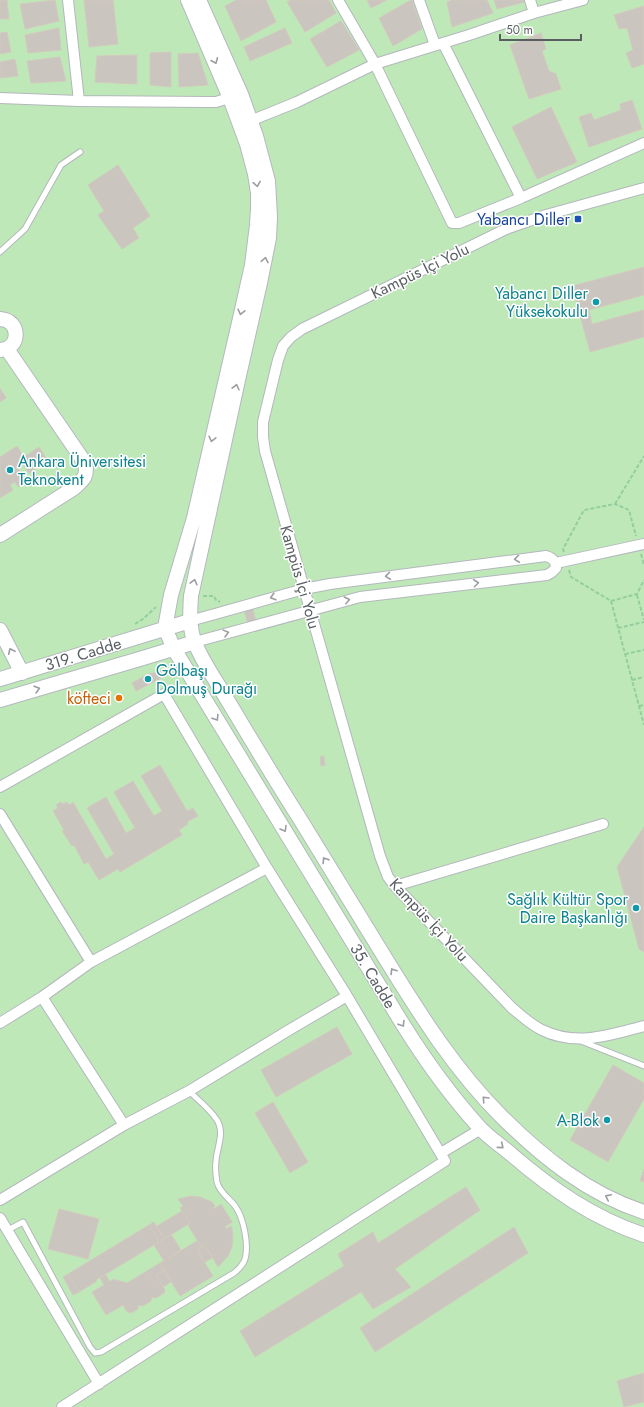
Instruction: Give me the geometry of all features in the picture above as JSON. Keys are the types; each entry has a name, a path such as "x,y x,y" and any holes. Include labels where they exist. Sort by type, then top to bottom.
{"street":[{"path":"68,0 79,102"},
{"path":"188,0 236,96"},
{"path":"165,628 171,595 194,518 252,265 257,225 258,193 255,174 247,144 245,123 199,0"},
{"path":"338,0 375,64 452,223 459,223 521,198 644,143"},
{"path":"419,0 439,44 521,198"},
{"path":"530,0 534,13"},
{"path":"245,123 297,102 375,64 534,13 583,0"},
{"path":"0,98 79,102 216,102 236,96"},
{"name":"35. Cadde","path":"245,123 263,158 268,181 270,217 269,238 191,596 190,621 195,642 261,757 417,1009 448,1056 500,1116 546,1157 592,1189 613,1200 644,1212"},
{"name":"Kampüs İçi Yolu","path":"644,188 546,215 506,229 302,329 291,337 283,346 278,360 263,422 265,451 380,856 388,877 512,1008 541,1030 564,1038 591,1039 644,1026"},
{"path":"0,319 8,321 12,324 16,332 14,342 4,349 85,463 87,471 84,479 74,488 0,535"},
{"path":"556,563 641,545"},
{"path":"190,621 304,589 542,556 552,558 556,563 556,568 547,575 360,597 195,642"},
{"name":"319. Cadde","path":"0,679 190,621"},
{"name":"35. Cadde","path":"165,628 174,649 420,1052 444,1085 481,1129 535,1175 568,1198 605,1220 621,1228 644,1235"},
{"path":"0,630 22,673"},
{"name":"319. Cadde","path":"0,700 195,642"},
{"path":"0,787 164,694 267,868 347,996 445,1161 62,1407"},
{"path":"0,814 91,962"},
{"path":"395,886 603,824"},
{"path":"0,1023 42,997 91,962 267,868"},
{"path":"0,1200 124,1125 189,1091 347,996"},
{"path":"42,997 124,1125"},
{"path":"441,1153 481,1129"},
{"path":"0,1218 98,1384"}],"lane":[{"path":"0,252 25,228 61,165 80,152"},
{"path":"577,1039 644,1066"},
{"path":"8,1230 23,1222 90,1347 95,1353 101,1352 234,1273 241,1267 245,1260 246,1241 241,1218 236,1207 217,1184 215,1162 221,1131 216,1118 189,1091"}],"path":[{"path":"615,504 644,456"},
{"path":"644,565 641,545 629,510 615,504 584,510 562,549 571,577 611,601 644,725"},
{"path":"618,628 644,622 637,594 644,580"},
{"path":"611,601 637,594"},
{"path":"214,596 216,600 221,603 220,605"},
{"path":"132,626 144,619 154,610 157,605"},
{"path":"625,654 644,650"},
{"path":"632,680 644,677"},
{"path":"639,706 644,705"}],"green space":[{"path":"0,0 644,0 644,1407 0,1407"}],"building":[{"path":"0,0 7,0 9,19 0,19"},
{"path":"55,0 59,21 25,29 20,4"},
{"path":"84,0 113,0 118,44 89,47"},
{"path":"236,0 266,0 276,22 241,41 225,6"},
{"path":"290,0 329,0 336,13 305,32 287,2"},
{"path":"367,0 387,0 371,8"},
{"path":"411,0 422,29 393,46 379,18"},
{"path":"452,0 487,0 493,13 452,27 447,2"},
{"path":"494,0 525,0 525,2 497,9"},
{"path":"644,6 644,64 632,68 626,53 633,50 627,28 619,29 614,15"},
{"path":"341,21 359,50 327,67 310,39"},
{"path":"59,28 61,50 28,53 25,35"},
{"path":"285,28 292,43 250,61 244,47"},
{"path":"7,32 11,52 0,54 0,33"},
{"path":"541,33 546,49 542,51 549,71 556,74 561,89 529,99 510,45"},
{"path":"171,52 171,87 150,85 150,53"},
{"path":"198,53 208,85 179,87 178,54"},
{"path":"137,55 137,84 95,82 97,56"},
{"path":"60,57 66,81 31,83 27,61"},
{"path":"15,59 18,76 0,78 0,62"},
{"path":"632,100 642,129 589,147 579,117 591,113 594,120 621,110 620,104"},
{"path":"551,107 577,162 537,179 512,127"},
{"path":"118,165 150,216 133,228 139,238 122,249 98,215 104,211 88,185"},
{"name":"Yabancı Diller Yüksekokulu","path":"644,267 644,295 589,310 592,324 644,310 644,337 590,352 572,286"},
{"path":"0,388 6,398 0,402"},
{"name":"Ankara Üniversitesi Teknokent","path":"17,446 24,457 39,447 48,461 29,473 22,463 17,467 27,481 18,487 15,482 10,485 13,490 0,498 0,457"},
{"path":"251,601 256,621 248,624 242,603"},
{"name":"Gölbaşı Dolmuş Durağı","path":"165,671 165,676 136,691 132,683 148,674"},
{"path":"324,756 325,765 321,766 320,757"},
{"path":"160,765 187,811 193,808 198,816 187,822 188,824 179,830 182,835 120,872 118,869 99,880 88,862 84,864 74,845 72,846 62,831 64,830 53,811 58,808 56,805 61,802 62,804 67,802 69,805 73,802 106,859 114,854 87,808 106,797 126,833 135,828 114,792 133,781 154,816 162,811 141,776"},
{"name":"Sağlık Kültür Spor Daire Başkanlığı","path":"644,827 644,952 639,949 617,867"},
{"path":"337,1027 352,1054 276,1097 261,1070"},
{"name":"A-Blok","path":"613,1065 644,1083 644,1099 608,1162 570,1140"},
{"path":"273,1102 308,1162 290,1173 255,1113"},
{"path":"644,1169 644,1182 640,1181"},
{"path":"466,1187 480,1210 395,1269 411,1287 373,1309 361,1292 255,1357 240,1331 344,1266 338,1254 373,1232 378,1243"},
{"path":"191,1196 200,1197 212,1202 215,1206 213,1208 214,1209 221,1204 232,1222 225,1227 226,1229 231,1226 232,1228 232,1247 228,1256 218,1267 205,1245 201,1247 188,1225 190,1223 180,1208 183,1206 178,1199"},
{"path":"59,1209 99,1219 88,1259 48,1249"},
{"path":"182,1211 190,1223 164,1239 157,1226"},
{"path":"154,1222 164,1239 159,1242 149,1225"},
{"path":"149,1225 159,1242 79,1292 68,1274"},
{"path":"514,1227 528,1253 375,1352 360,1328"},
{"path":"171,1234 181,1250 164,1261 154,1245"},
{"path":"197,1241 201,1247 197,1250 213,1276 180,1296 160,1263"},
{"path":"205,1245 212,1258 205,1262 197,1250"},
{"path":"160,1263 164,1270 156,1275 165,1290 164,1293 156,1298 152,1297 151,1301 143,1306 138,1306 138,1309 131,1313 127,1312 123,1305 106,1315 92,1292 104,1285 100,1278 105,1274 110,1282 113,1279 127,1283"},
{"path":"164,1270 171,1282 163,1287 156,1275"},
{"path":"68,1274 79,1292 73,1295 63,1277"},
{"path":"644,1373 644,1402 624,1407 617,1381"}],"place":[{"name":"Yabancı Diller","path":"578,219"},
{"name":"Yabancı Diller Yüksekokulu","path":"596,302"},
{"name":"Ankara Üniversitesi Teknokent","path":"10,470"},
{"name":"Gölbaşı Dolmuş Durağı","path":"148,679"},
{"name":"köfteci","path":"119,698"},
{"name":"Sağlık Kültür Spor Daire Başkanlığı","path":"636,908"},
{"name":"A-Blok","path":"607,1120"}]}
